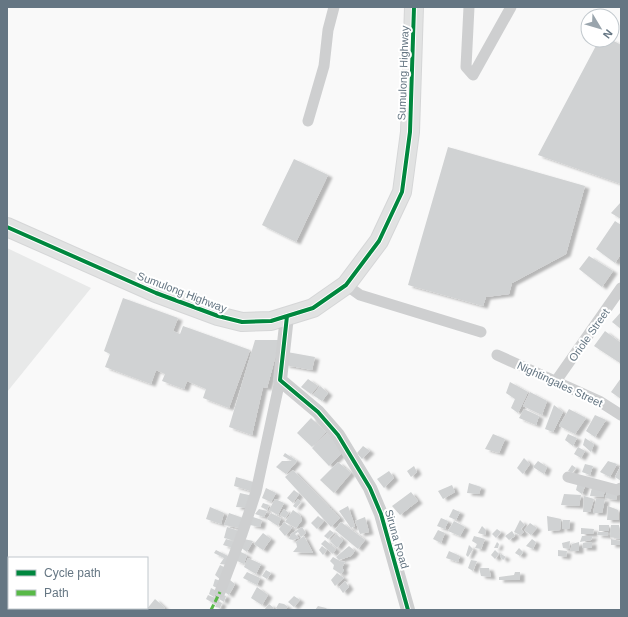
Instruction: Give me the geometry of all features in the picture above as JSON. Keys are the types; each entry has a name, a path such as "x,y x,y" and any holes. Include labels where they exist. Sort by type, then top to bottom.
{"main road":[{"name":"Sumulong Highway","path":"7,227 156,293 218,316 242,322 271,321 313,308 346,285 379,241 402,192 410,132 414,7"}],"street":[{"path":"308,120 324,66 328,30 334,7"},
{"path":"469,7 466,67 473,75 511,7"},
{"path":"346,285 360,295 481,332"},
{"name":"Oriole Street","path":"556,381 621,288"},
{"path":"220,592 240,540 256,492 280,380 287,316"},
{"name":"Nightingales Street","path":"497,355 599,401 621,415"},
{"name":"Siruna Road","path":"280,380 318,412 338,435 370,488 381,514 408,610"},
{"path":"568,477 617,490 621,488"}],"shaded area":[{"path":"7,248 91,288 7,392"}],"building":[{"path":"621,45 621,184 538,155 595,48 620,48"},
{"path":"448,147 585,186 566,254 512,283 509,294 486,297 483,306 408,285"},
{"path":"294,159 328,175 296,242 262,225"},
{"path":"621,202 621,219 611,213"},
{"path":"615,221 621,225 621,254 615,263 596,249"},
{"path":"589,256 613,271 602,287 579,269"},
{"path":"123,298 178,318 173,331 180,334 183,326 250,350 229,408 203,398 206,389 187,381 184,389 162,381 165,374 156,370 151,384 105,367 110,354 104,351"},
{"path":"621,312 621,329 612,322"},
{"path":"605,331 621,343 620,363 594,346"},
{"path":"255,340 280,340 267,388 263,387 252,435 229,427"},
{"path":"287,352 315,357 312,370 285,365"},
{"path":"621,378 621,399 611,392"},
{"path":"308,379 318,386 311,394 301,387"},
{"path":"510,382 528,392 518,413 511,408 515,399 506,393"},
{"path":"320,386 328,393 322,401 313,395"},
{"path":"530,392 547,401 542,415 523,406"},
{"path":"554,405 563,412 553,432 545,429"},
{"path":"524,409 539,416 536,425 519,418"},
{"path":"569,409 586,418 575,434 559,426"},
{"path":"595,415 606,420 595,437 586,431"},
{"path":"311,418 326,432 312,447 297,433"},
{"path":"327,433 344,451 329,466 312,448"},
{"path":"493,434 505,439 499,453 485,449"},
{"path":"568,434 577,438 573,446 565,440"},
{"path":"585,438 594,444 591,452 583,445"},
{"path":"363,446 370,451 362,459 357,453"},
{"path":"578,447 585,451 581,458 574,454"},
{"path":"285,453 297,461 286,474 276,467 282,461 292,461 283,456"},
{"path":"524,458 530,464 523,474 517,468"},
{"path":"538,461 547,467 544,474 533,467"},
{"path":"608,461 617,464 610,477 600,472"},
{"path":"338,462 351,473 334,493 320,480"},
{"path":"585,464 593,466 590,475 582,472"},
{"path":"572,465 576,468 572,473 568,471"},
{"path":"621,465 621,481 615,477"},
{"path":"414,466 417,472 411,477 407,471"},
{"path":"293,470 340,518 331,527 285,477"},
{"path":"389,471 394,478 384,488 377,479"},
{"path":"236,477 257,483 254,492 234,486"},
{"path":"578,482 586,484 582,494 576,490"},
{"path":"469,483 481,487 479,494 467,493"},
{"path":"593,483 606,488 603,497 590,496"},
{"path":"452,485 455,492 443,499 438,491"},
{"path":"266,488 276,493 271,502 262,498"},
{"path":"608,489 618,491 616,500 605,498"},
{"path":"294,490 299,494 293,503 287,498"},
{"path":"411,492 418,501 400,515 392,506"},
{"path":"240,493 253,496 250,508 236,507"},
{"path":"564,494 581,495 579,506 561,505"},
{"path":"584,496 594,499 590,512 583,512"},
{"path":"275,499 284,503 278,515 269,510"},
{"path":"298,499 301,502 296,508 293,506"},
{"path":"596,499 605,499 602,513 593,513"},
{"path":"263,503 269,505 267,510 261,507"},
{"path":"348,506 355,526 351,528 339,511"},
{"path":"608,506 618,510 619,520 607,520"},
{"path":"210,507 224,513 221,524 206,519"},
{"path":"259,509 267,511 264,517 255,514"},
{"path":"284,509 289,513 285,518 280,515"},
{"path":"453,509 460,512 456,520 449,517"},
{"path":"293,510 300,515 302,520 296,528 285,522"},
{"path":"229,513 243,518 240,528 224,525"},
{"path":"271,513 281,518 278,526 267,519"},
{"path":"318,516 324,521 317,529 311,523"},
{"path":"547,516 561,519 560,530 548,531"},
{"path":"253,517 262,520 260,527 250,525"},
{"path":"365,517 369,532 360,534 355,521"},
{"path":"441,518 448,521 445,529 437,526"},
{"path":"520,520 525,525 521,529 524,532 520,535 514,532"},
{"path":"563,520 570,520 569,529 562,529"},
{"path":"454,521 465,527 460,536 448,531"},
{"path":"284,522 292,528 285,536 279,529"},
{"path":"341,522 365,540 358,549 335,530"},
{"path":"530,523 537,528 531,535 524,530"},
{"path":"599,525 609,525 609,531 599,531"},
{"path":"611,525 619,525 620,539 610,537"},
{"path":"482,526 486,530 485,535 478,533"},
{"path":"227,527 239,531 236,541 224,538"},
{"path":"302,527 306,533 301,537 298,532 295,534 299,538 293,540 289,539 291,534"},
{"path":"581,528 594,529 593,534 581,534"},
{"path":"497,529 501,532 496,538 492,534"},
{"path":"330,530 334,533 328,539 324,536"},
{"path":"438,530 445,533 441,543 433,539"},
{"path":"512,531 515,536 509,540 505,536"},
{"path":"598,532 608,532 608,536 597,535"},
{"path":"263,533 271,539 263,550 254,544"},
{"path":"336,534 343,540 337,548 330,541"},
{"path":"304,536 313,553 293,552 297,547 296,542"},
{"path":"474,536 485,539 481,549 475,548 477,544 472,541"},
{"path":"582,536 593,536 591,540 580,542"},
{"path":"226,539 235,542 233,548 223,545"},
{"path":"244,539 253,541 247,552 240,547"},
{"path":"532,539 536,542 533,549 526,546"},
{"path":"611,539 621,541 621,545 611,545"},
{"path":"325,540 336,549 333,554 321,544"},
{"path":"570,541 569,549 563,548 562,543"},
{"path":"497,542 499,544 498,548 494,548"},
{"path":"579,542 579,551 570,551 572,544"},
{"path":"592,542 592,548 582,548 583,543"},
{"path":"469,545 473,549 468,557 466,555"},
{"path":"322,546 327,550 323,555 319,550"},
{"path":"349,546 355,551 351,556 339,560 336,557"},
{"path":"519,548 523,552 520,556 515,553"},
{"path":"216,550 230,557 228,565 220,564 224,558 214,553"},
{"path":"495,550 499,554 495,559 491,555"},
{"path":"558,550 567,551 566,557 558,556"},
{"path":"239,551 247,555 244,564 235,560"},
{"path":"449,551 460,556 458,562 446,558"},
{"path":"501,554 506,557 503,560 500,556"},
{"path":"333,557 345,562 342,568 344,570 341,574 333,569 334,565 330,561"},
{"path":"248,558 261,564 256,574 244,567"},
{"path":"471,560 477,561 473,571 468,568"},
{"path":"220,565 226,568 221,580 215,575"},
{"path":"479,568 489,568 491,577 481,576"},
{"path":"266,570 271,573 267,579 262,576"},
{"path":"247,572 260,578 257,585 243,578"},
{"path":"515,572 520,572 520,580 499,580 499,577 514,575"},
{"path":"337,573 344,578 335,586 331,580"},
{"path":"215,579 221,581 219,589 213,586"},
{"path":"230,580 235,584 229,595 223,591"},
{"path":"345,581 349,587 343,593 339,587"},
{"path":"257,587 268,595 262,605 251,598"},
{"path":"211,588 217,591 214,597 209,594"},
{"path":"222,594 226,596 224,602 219,599"},
{"path":"208,595 215,598 213,603 206,599"},
{"path":"294,596 300,600 294,607 288,602"},
{"path":"155,599 165,608 163,610 146,610"},
{"path":"218,601 222,603 220,608 215,607"},
{"path":"279,603 288,607 284,610 278,610 276,608"},
{"path":"269,604 274,608 272,610 264,610"},
{"path":"318,606 326,608 328,610 315,610"}],"marked path":[{"path":"211,610 220,592"}],"cycle path":[{"path":"7,227 156,293 218,316 242,322 271,321 313,308 346,285 379,241 402,192 410,132 414,7"},
{"path":"287,316 280,380 318,412 338,435 370,488 381,514 408,610"}]}
